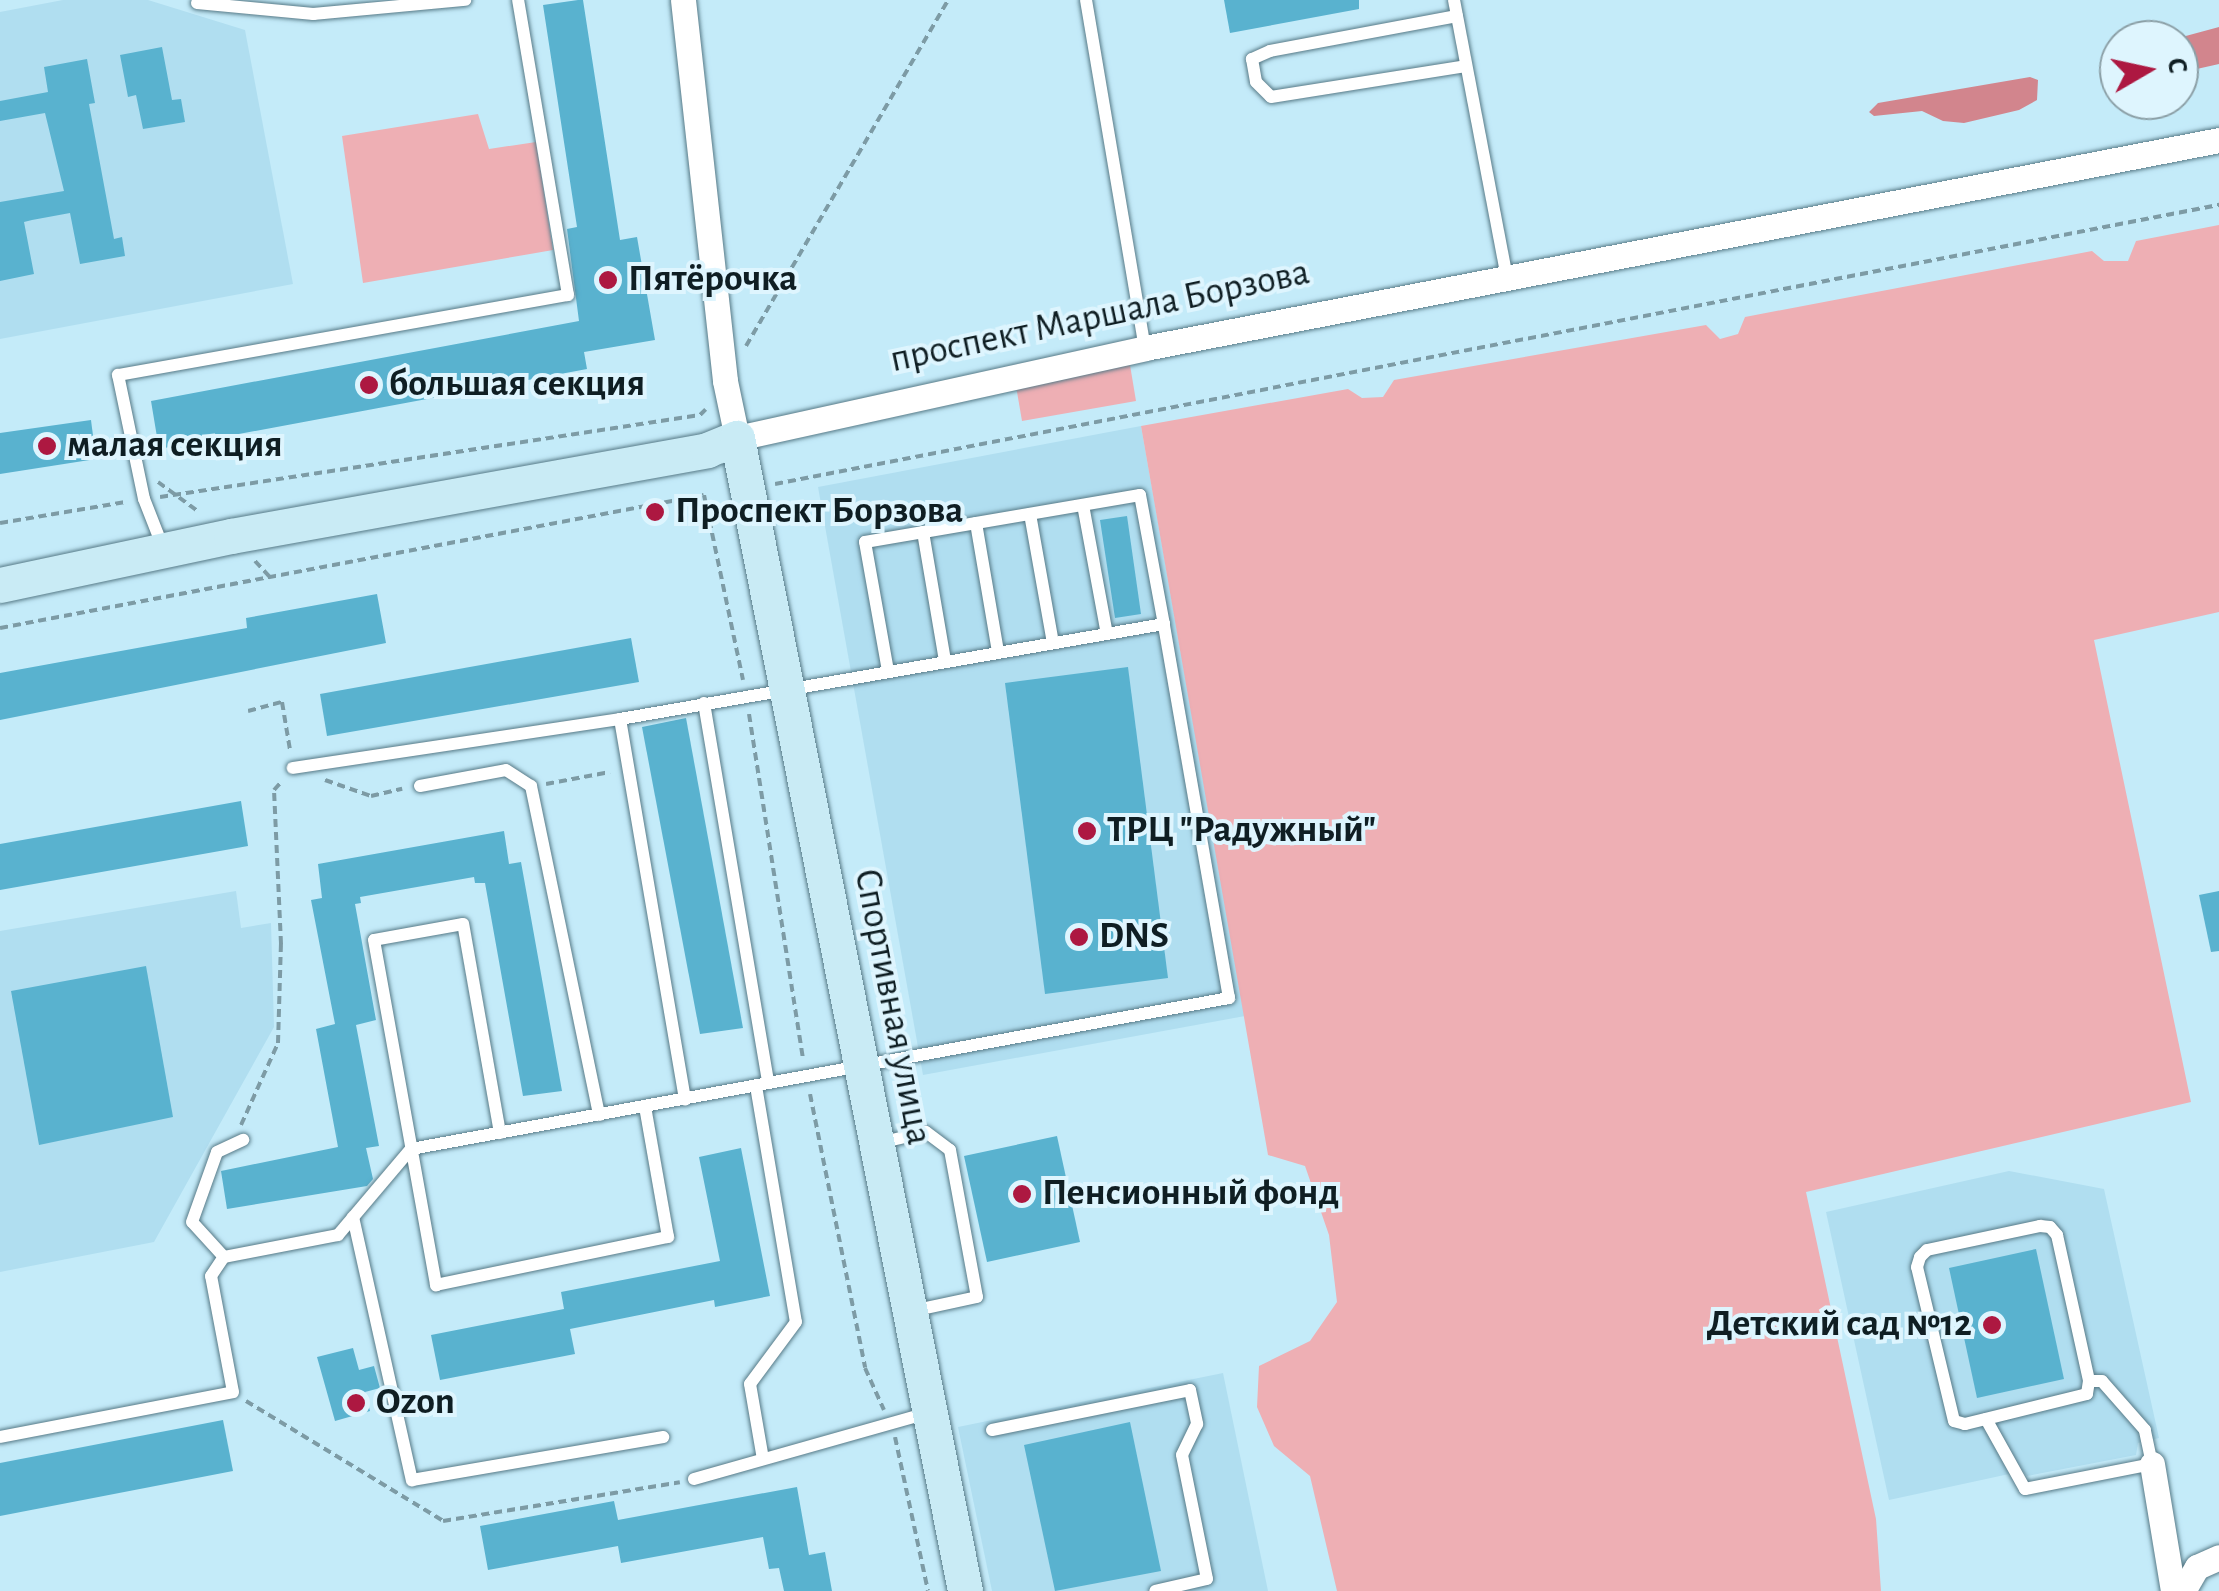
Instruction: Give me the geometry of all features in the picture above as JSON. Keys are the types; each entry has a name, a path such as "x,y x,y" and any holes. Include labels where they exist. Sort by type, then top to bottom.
{"street":[{"path":"682,0 725,381 737,438"},
{"name":"проспект Маршала Борзова","path":"0,585 164,550 706,450 737,438 1145,348 2219,140"},
{"name":"Спортивная улица","path":"737,438 965,1591"},
{"path":"2152,1464 2174,1591"},
{"path":"2182,1591 2197,1567 2219,1558"}],"lane":[{"path":"196,3 313,14 466,0"},
{"path":"164,550 144,499 118,375 568,295 518,0"},
{"path":"1086,0 1145,348"},
{"path":"1454,0 1508,279"},
{"path":"1457,16 1270,50 1252,59 1256,82 1271,97 1466,66"},
{"path":"0,1437 232,1392 211,1276 224,1257 338,1235 411,1149 1229,998 1140,495 865,542 888,671"},
{"path":"1083,504 1107,634"},
{"path":"1030,514 1053,643"},
{"path":"976,523 998,652"},
{"path":"924,532 945,661"},
{"path":"292,768 620,719 1164,624"},
{"path":"704,704 796,1322 750,1384 762,1460"},
{"path":"620,719 684,1099"},
{"path":"420,786 506,770 531,786 599,1114"},
{"path":"500,1133 462,924 374,940 436,1285 668,1237 645,1106"},
{"path":"875,1144 926,1132 950,1150 977,1297 909,1312"},
{"path":"224,1257 192,1222 217,1152 243,1140"},
{"path":"353,1218 412,1480 663,1436"},
{"path":"2050,1227 2057,1235 2089,1381 2086,1394 1986,1419 1965,1424 1954,1422 1949,1412 1917,1267 1927,1250 2050,1227"},
{"path":"1986,1419 2025,1490 2152,1464 2145,1430 2102,1381 2089,1381"},
{"path":"992,1430 1190,1390 1197,1424 1182,1455 1207,1580 1154,1591"},
{"path":"694,1480 930,1413"}],"path":[{"path":"0,523 700,415 725,381 948,0"},
{"path":"773,484 2219,206"},
{"path":"0,628 704,495 746,695 806,1076 865,1368 890,1422 928,1591"},
{"path":"243,1140 240,1127 278,1042 281,944 274,790 292,768 282,702 248,710"},
{"path":"292,768 370,796 420,786"},
{"path":"531,786 628,768"}],"shaded area":[{"path":"63,0 148,0 245,30 293,284 0,339 0,12"},
{"path":"2219,27 2219,64 2199,68 2199,32"},
{"path":"2030,77 2038,80 2037,100 2019,110 1964,123 1943,121 1922,111 1874,116 1869,112 1878,103"},
{"path":"478,114 489,149 536,142 553,250 363,283 342,136"},
{"path":"2219,225 2219,612 2094,640 2191,1102 1806,1192 1876,1519 1881,1591 1337,1591 1310,1476 1274,1446 1257,1407 1259,1366 1310,1341 1337,1302 1329,1235 1305,1166 1268,1155 1141,426 1348,389 1362,398 1383,397 1394,380 1706,325 1720,339 1738,334 1745,317 2092,251 2104,261 2128,261 2136,241"},
{"path":"1130,365 1136,401 1022,421 1016,386"},
{"path":"1141,426 1245,1016 923,1075 818,487"},
{"path":"236,891 241,928 271,923 274,1027 154,1242 0,1272 0,931"},
{"name":"Детский сад №12","path":"2009,1171 2104,1189 2159,1438 2138,1443 2136,1455 2027,1476 2023,1471 1889,1500 1826,1212"},
{"path":"1223,1373 1268,1591 992,1591 958,1427"}],"building":[{"path":"583,0 620,240 637,237 655,340 584,352 587,369 159,449 151,401 579,321 567,229 577,227 543,5"},
{"path":"1224,0 1359,0 1359,9 1230,33"},
{"path":"162,47 172,100 181,99 185,122 143,129 136,95 128,97 120,55"},
{"path":"87,59 95,103 89,104 114,239 122,237 125,256 80,264 70,213 32,220 24,222 34,274 0,281 0,202 64,191 45,113 0,121 0,101 48,92 44,67"},
{"name":"малая секция","path":"91,420 96,459 0,474 0,433"},
{"path":"1127,516 1141,614 1115,618 1100,520"},
{"path":"377,594 386,643 0,720 0,673 247,628 246,618"},
{"path":"631,638 639,682 327,736 320,694"},
{"name":"ТРЦ \"Радужный\"","path":"1128,667 1168,978 1045,994 1005,683"},
{"path":"686,718 743,1028 700,1034 642,727"},
{"path":"241,801 248,846 0,890 0,844"},
{"path":"504,831 509,864 521,862 562,1091 523,1096 485,883 475,883 474,877 360,897 361,903 355,904 376,1020 356,1025 379,1146 366,1148 373,1179 367,1186 227,1209 221,1171 338,1147 316,1029 335,1024 311,900 322,898 318,864"},
{"path":"2219,891 2219,951 2211,952 2199,895"},
{"path":"146,966 173,1117 39,1145 11,991"},
{"path":"1057,1136 1080,1242 987,1262 964,1156"},
{"path":"741,1148 770,1296 715,1307 714,1300 570,1329 575,1354 440,1380 431,1335 564,1309 561,1292 720,1261 699,1157"},
{"path":"2036,1249 2064,1379 1977,1398 1949,1268"},
{"path":"353,1348 359,1370 374,1366 380,1388 365,1392 370,1411 335,1421 317,1357"},
{"path":"223,1420 233,1471 0,1516 0,1463"},
{"path":"1130,1422 1161,1571 1055,1591 1024,1445"},
{"path":"797,1487 809,1555 825,1552 832,1591 784,1591 779,1568 769,1569 763,1537 621,1563 618,1546 488,1570 480,1526 614,1501 618,1520"}],"place":[{"name":"Пятёрочка","path":"608,280"},
{"name":"большая секция","path":"369,385"},
{"name":"малая секция","path":"47,446"},
{"name":"Проспект Борзова","path":"655,512"},
{"name":"ТРЦ \"Радужный\"","path":"1087,831"},
{"name":"DNS","path":"1079,937"},
{"name":"Пенсионный фонд","path":"1022,1194"},
{"name":"Детский сад №12","path":"1992,1325"},
{"name":"Ozon","path":"356,1403"}]}
